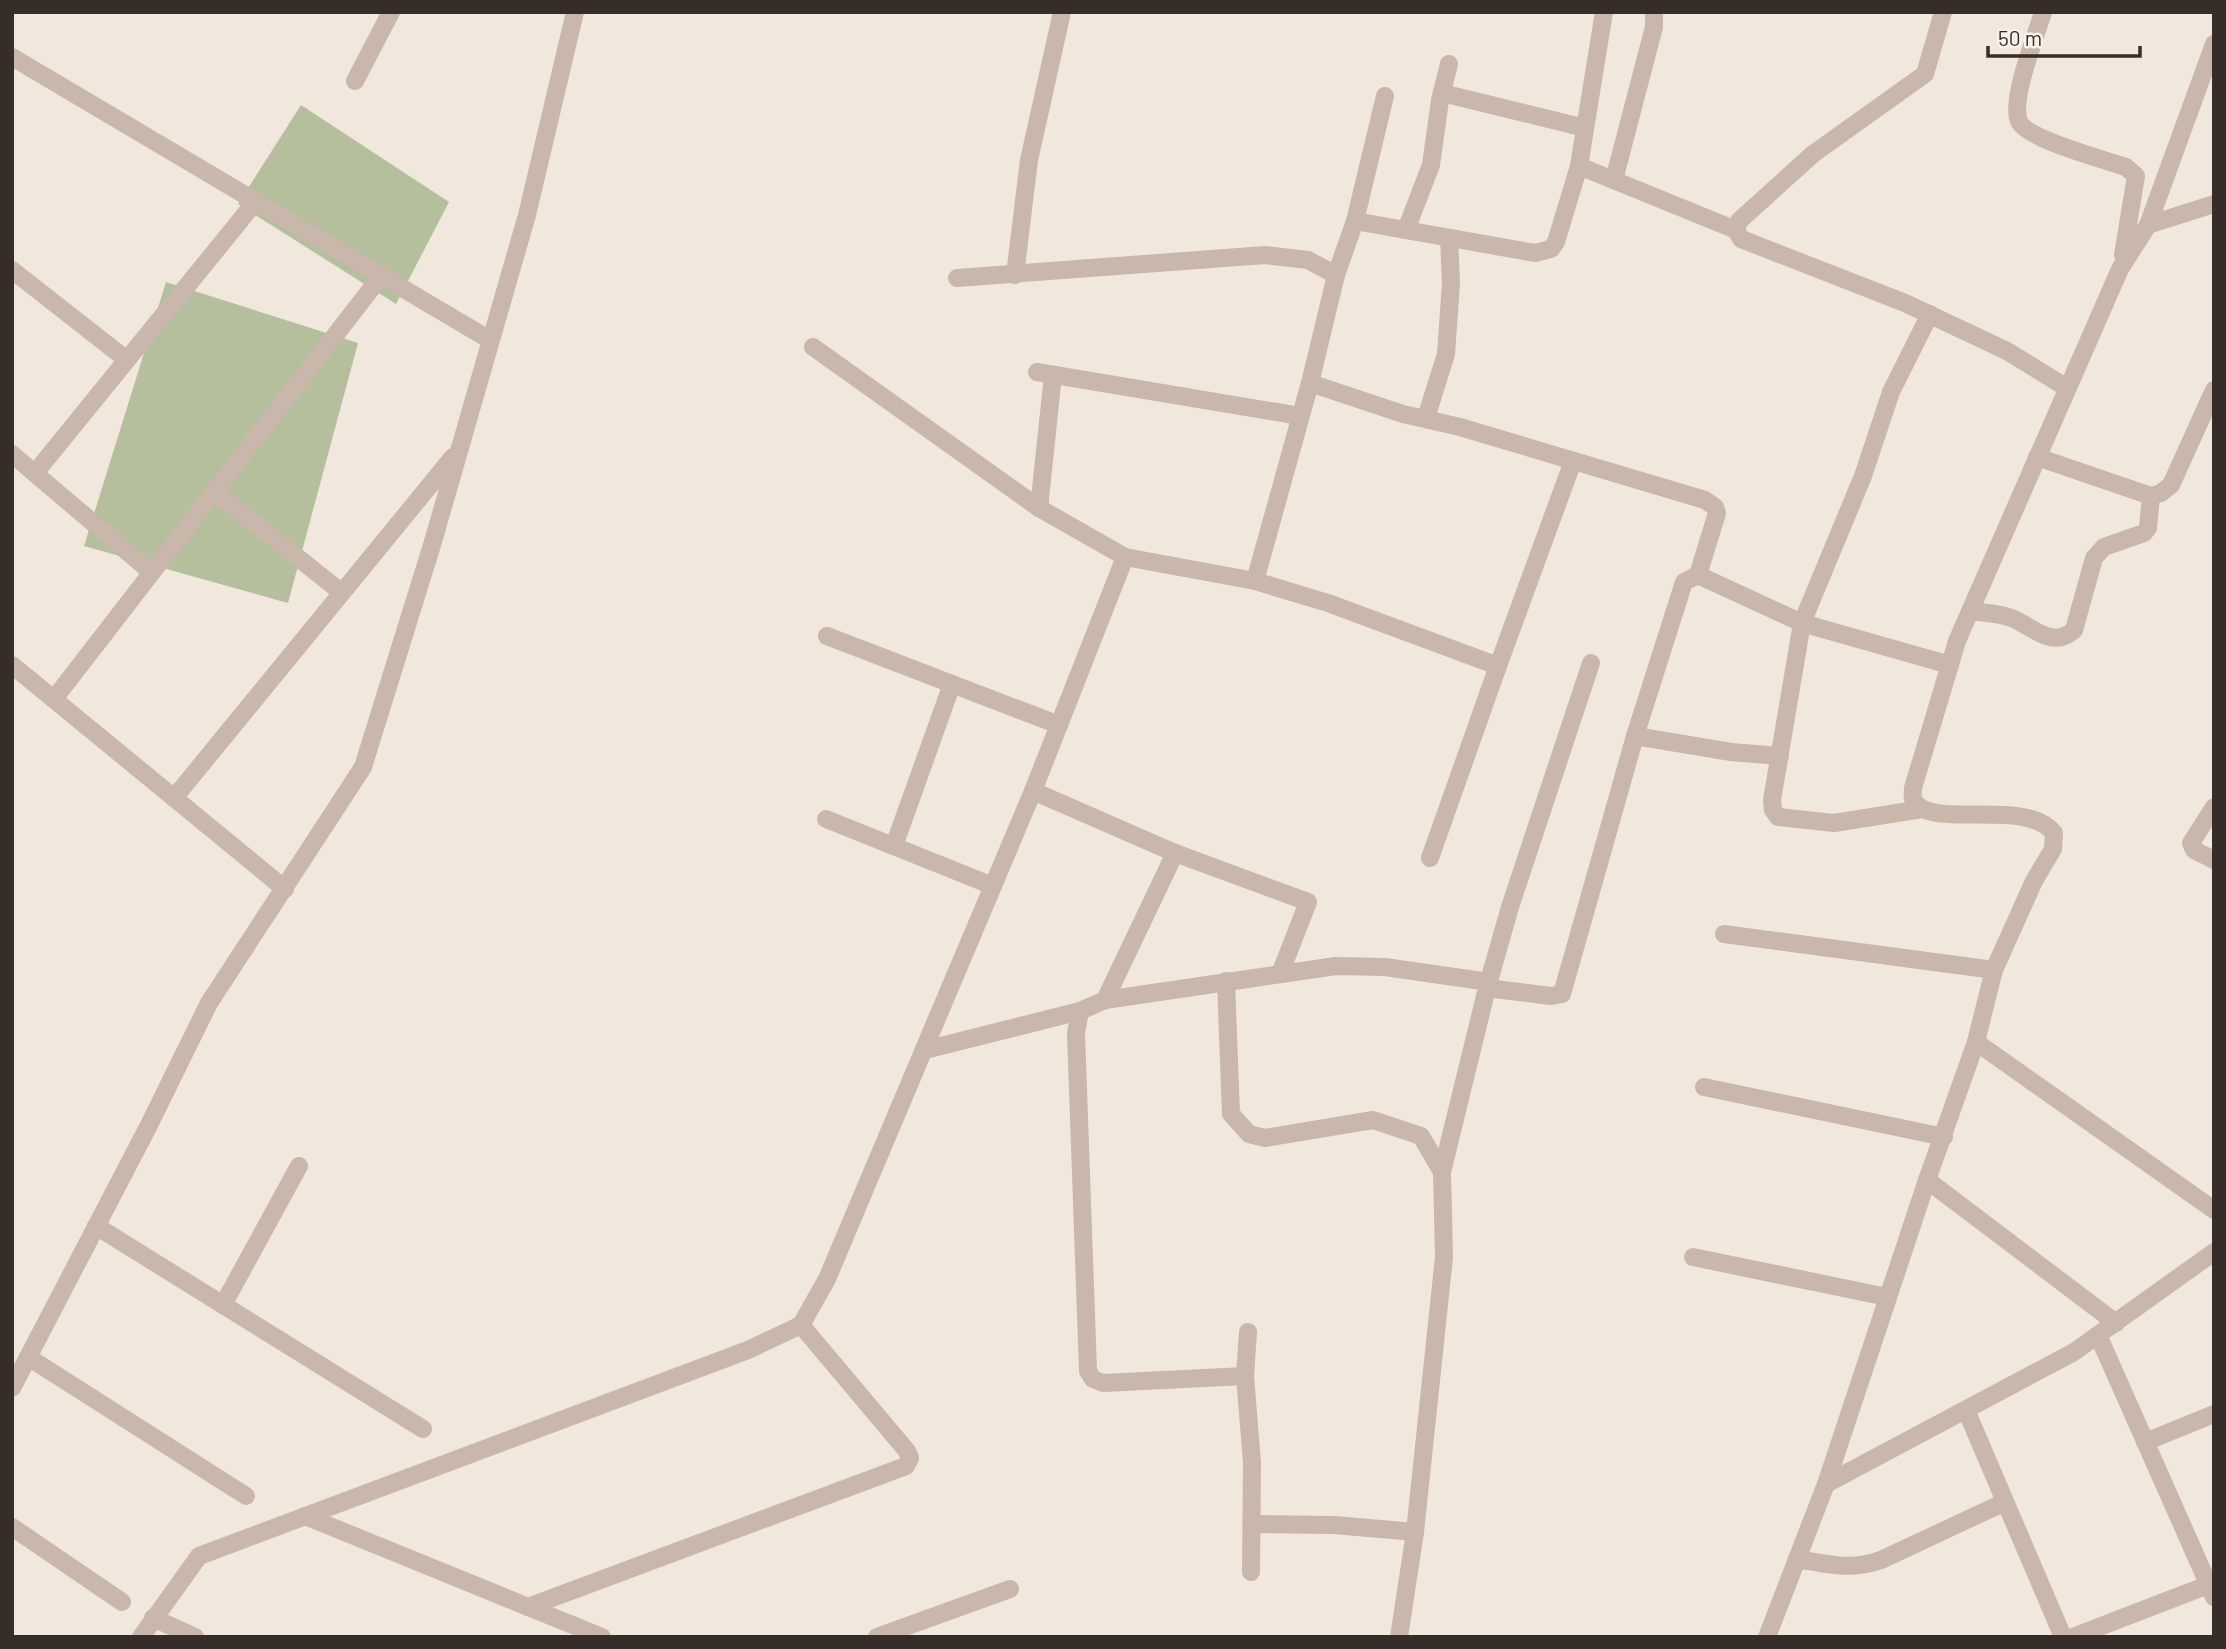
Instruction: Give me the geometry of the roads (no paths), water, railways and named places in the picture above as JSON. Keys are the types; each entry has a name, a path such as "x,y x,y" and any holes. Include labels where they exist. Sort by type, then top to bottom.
{"street":[{"path":"355,81 391,12"},
{"path":"12,1388 209,1003 363,767 432,545 527,215 575,12"},
{"path":"1015,275 1029,160 1062,12"},
{"path":"1355,221 1535,253 1551,249 1556,242 1579,166 1604,12"},
{"path":"1614,180 1654,27 1654,12"},
{"path":"1736,230 1749,211 1813,154 1926,74 1943,12"},
{"path":"2043,12 2016,101 2019,122 2031,135 2126,167 2136,176 2120,269"},
{"path":"1767,1637 1826,1484 1887,1297 1976,1042 1994,970 2034,881 2053,849 2054,832 2046,822 2000,814 1934,814 1922,809 1913,799 1913,788 1957,641 2120,269 2148,225 2214,44"},
{"path":"12,57 490,340"},
{"path":"1406,230 1430,165 1441,93 1449,64"},
{"path":"1441,93 1585,128"},
{"path":"1255,580 1310,383 1336,275 1355,221 1385,96"},
{"path":"1579,166 1736,230 1741,239 1930,314 2007,351 2067,388"},
{"path":"35,473 256,201"},
{"path":"2148,225 2214,204"},
{"path":"1426,418 1446,354 1451,283 1449,238"},
{"path":"957,278 1265,255 1308,260 1336,275"},
{"path":"12,270 127,360"},
{"path":"54,699 381,276"},
{"path":"1922,809 1835,823 1778,817 1773,810 1772,800 1802,623 1863,476 1891,392 1930,314"},
{"path":"813,347 1039,508 1125,557 1255,580 1328,603 1498,666"},
{"path":"1039,508 1045,373 1300,416"},
{"path":"925,1050 1080,1011 1105,1000 1336,966 1385,967 1551,996 1562,994 1635,736 1684,582 1698,575 1717,513 1715,507 1705,500 1426,418 1403,414 1310,383"},
{"path":"2037,457 2151,496 2161,493 2171,485 2214,390"},
{"path":"174,797 458,450"},
{"path":"12,454 151,572"},
{"path":"1430,858 1573,461"},
{"path":"215,491 341,592"},
{"path":"1970,611 2015,619 2050,639 2067,636 2074,630 2094,558 2104,547 2144,533 2148,528 2151,496"},
{"path":"141,1637 199,1556 748,1350 801,1325 827,1279 925,1050 1125,557"},
{"path":"1698,575 1802,623 1950,665"},
{"path":"827,636 1059,725"},
{"path":"1399,1637 1415,1532 1444,1257 1442,1172 1510,907 1591,663"},
{"path":"12,665 285,889"},
{"path":"894,846 952,684"},
{"path":"1635,736 1731,752 1780,756"},
{"path":"1032,791 1175,853 1308,902 1280,974"},
{"path":"2214,807 2191,843 2194,850 2214,860"},
{"path":"826,819 993,886"},
{"path":"1105,1000 1175,853"},
{"path":"1724,934 1994,970"},
{"path":"1226,981 1231,1114 1249,1133 1265,1138 1373,1120 1421,1136 1442,1172"},
{"path":"1080,1011 1076,1033 1088,1371 1093,1378 1103,1383 1245,1376"},
{"path":"1976,1042 2214,1210"},
{"path":"1704,1087 1944,1137"},
{"path":"223,1305 299,1166"},
{"path":"1927,1180 2116,1323"},
{"path":"96,1226 423,1429"},
{"path":"1826,1484 2074,1352 2214,1252"},
{"path":"1693,1257 1887,1297"},
{"path":"528,1607 906,1466 910,1458 907,1451 801,1325"},
{"path":"1248,1332 1245,1376 1252,1463 1251,1572"},
{"path":"2073,1637 2211,1591 2098,1335"},
{"path":"28,1357 246,1496"},
{"path":"1965,1410 2063,1637"},
{"path":"2146,1442 2214,1414"},
{"path":"1797,1559 1845,1567 1863,1566 2005,1502"},
{"path":"305,1516 602,1637"},
{"path":"1253,1524 1334,1525 1415,1532"},
{"path":"12,1527 122,1601"},
{"path":"877,1637 1010,1589"},
{"path":"153,1618 195,1637"}]}
